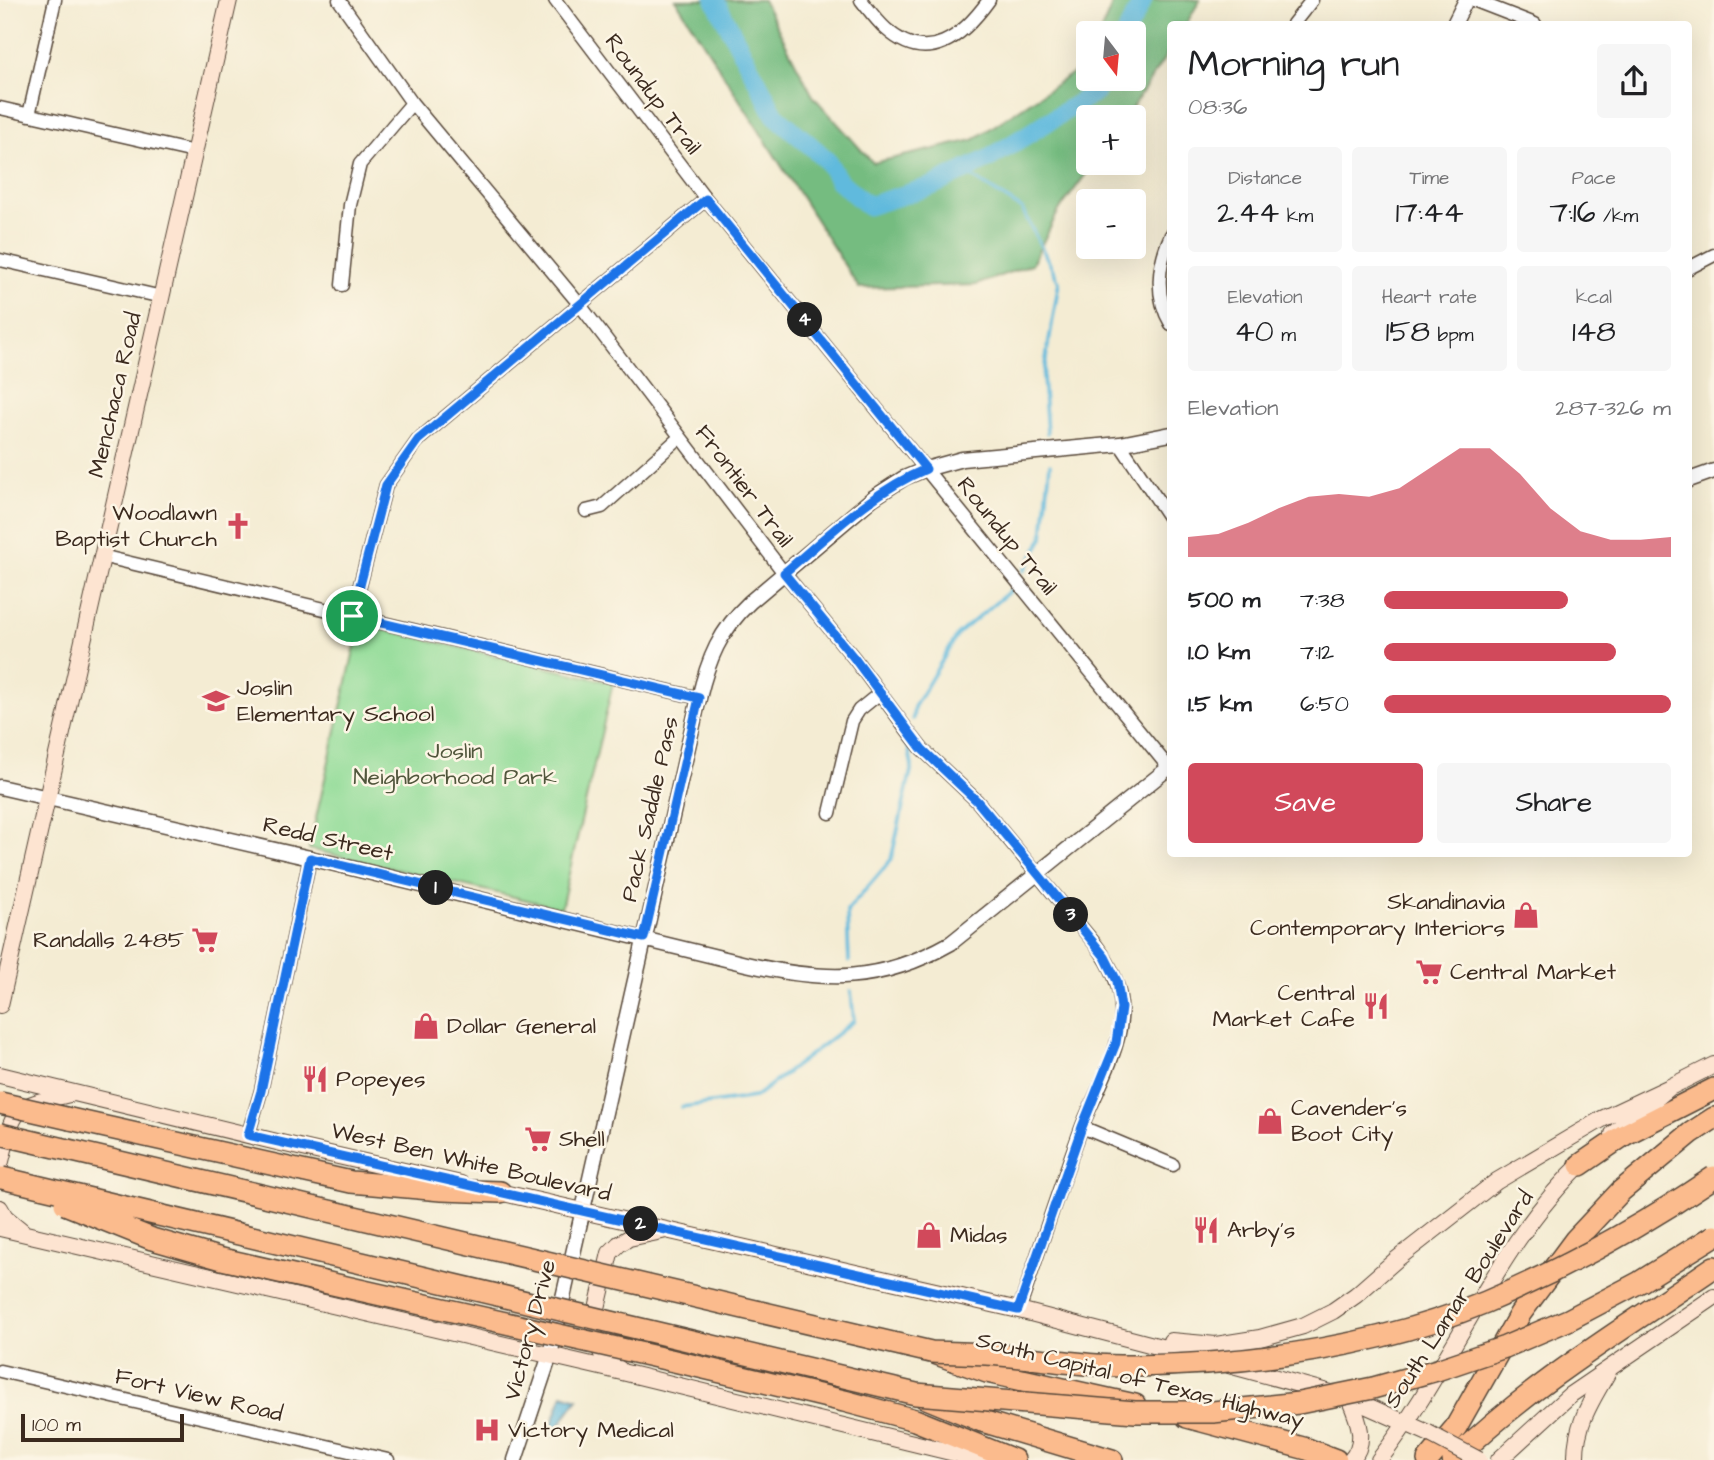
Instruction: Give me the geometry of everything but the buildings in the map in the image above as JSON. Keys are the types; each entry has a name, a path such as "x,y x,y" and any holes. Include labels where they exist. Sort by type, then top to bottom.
{"highway":[{"path":"1580,1165 1624,1135 1714,1090"},
{"path":"0,1103 351,1182 500,1192"},
{"path":"1428,1460 1456,1427 1520,1314 1575,1240 1621,1191 1691,1133 1714,1118"},
{"path":"0,1134 931,1352 1136,1366 1289,1354 1422,1324 1485,1302 1614,1240 1714,1177"},
{"path":"1,1173 152,1239 222,1259 844,1401 915,1420 1014,1460"},
{"path":"1,1173 916,1394 982,1421 1112,1460"},
{"path":"916,1394 1135,1412 1213,1412 1312,1401 1386,1384 1505,1347 1568,1320 1640,1282 1714,1236"},
{"path":"1453,1460 1484,1429 1538,1386 1714,1267"},
{"name":"South Capital of Texas Highway","path":"931,1352 987,1372 1218,1423 1336,1460"}],"main road":[{"name":"Menchaca Road","path":"0,1006 229,0"},
{"name":"South Lamar Boulevard","path":"1379,1460 1406,1423 1532,1219 1580,1165 1639,1110 1670,1087 1714,1065"},
{"name":"West Ben White Boulevard","path":"0,1075 248,1135 1137,1339 1349,1398 1428,1433 1479,1460"},
{"name":"West Ben White Boulevard","path":"1137,1339 1216,1345 1260,1338 1303,1326 1333,1311 1356,1295 1397,1259 1497,1181 1591,1125 1670,1087"},
{"path":"1,1173 12,1119 22,1106 75,1093"},
{"path":"0,1208 5,1217 24,1233"},
{"path":"0,1228 550,1355 983,1460"},
{"path":"622,1372 603,1356 595,1340 594,1321 610,1253 629,1238 668,1230"},
{"path":"1499,1460 1570,1395 1714,1297"},
{"path":"1576,1460 1578,1431 1583,1416 1610,1368"},
{"path":"1349,1398 1358,1418 1362,1438 1358,1452 1351,1460"}],"street":[{"path":"29,115 55,0"},
{"name":"Frontier Trail","path":"339,0 412,103 580,305 922,749 971,794 1105,957 1120,995 1121,1020 1116,1043 1082,1127 1018,1310"},
{"name":"Roundup Trail","path":"555,0 706,199 1167,763"},
{"path":"861,0 886,30 909,45 932,47 954,38 974,20 989,0"},
{"path":"1295,21 1312,0"},
{"path":"1456,21 1466,0"},
{"path":"1473,0 1527,21"},
{"path":"342,285 349,205 360,164 412,103"},
{"path":"0,108 194,152"},
{"path":"352,616 386,485 418,440 706,199"},
{"path":"1167,247 1159,271 1164,313 1167,318"},
{"path":"1692,266 1714,255"},
{"path":"0,261 162,297"},
{"name":"Pack Saddle Pass","path":"584,1210 699,698 712,653 724,631 737,614 784,573 873,498 904,478 962,459 1120,444 1167,434"},
{"path":"586,511 603,507 680,437"},
{"path":"1120,444 1167,514"},
{"path":"1692,479 1714,471"},
{"path":"101,556 699,698"},
{"path":"830,813 852,721 859,710 880,693"},
{"name":"Redd Street","path":"0,787 310,858 786,974 818,977 859,975 907,964 943,947 968,931 1167,769"},
{"path":"248,1135 261,1091 310,858"},
{"path":"1082,1127 1173,1165"},
{"name":"Victory Drive","path":"514,1460 550,1355 584,1210"},
{"name":"Fort View Road","path":"0,1371 388,1460"}],"green space":[{"path":"676,0 763,0 813,96 873,163 973,140 1076,71 1076,91 1143,91 1134,105 1076,105 1076,175 1085,175 1058,212 1032,264 976,285 859,288"},
{"path":"1114,0 1200,0 1188,21 1167,21 1167,54 1146,86 1146,21 1105,21"},
{"name":"Joslin Neighborhood Park","path":"360,624 613,683 561,908 309,849"}],"water":[{"path":"563,1394 578,1399 551,1436 548,1436"}],"waterway":[{"path":"715,0 775,115 818,152 828,162 838,180 868,206 932,186 988,159 1096,91"},
{"path":"1132,21 1143,0"},
{"path":"963,171 1022,209 1059,282 1043,377 1047,433"},
{"path":"1024,571 1043,538 1050,464"},
{"path":"913,719 914,707 958,634 1011,590"},
{"path":"849,962 847,911 891,860 912,766 908,746"},
{"path":"682,1107 755,1097 854,1021 851,991"}],"place":[{"name":"Woodlawn Baptist Church","path":"238,526"},
{"name":"Joslin Elementary School","path":"216,701"},
{"name":"Skandinavia Contemporary Interiors","path":"1526,915"},
{"name":"Randalls 2485","path":"205,940"},
{"name":"Central Market","path":"1429,972"},
{"name":"Central Market Cafe","path":"1376,1006"},
{"name":"Dollar General","path":"426,1026"},
{"name":"Popeyes","path":"315,1079"},
{"name":"Cavender's Boot City","path":"1270,1121"},
{"name":"Shell","path":"538,1139"},
{"name":"Arby's","path":"1206,1230"},
{"name":"Midas","path":"929,1235"},
{"name":"Victory Medical","path":"487,1430"}],"route":[{"path":"706,199 926,469 904,478 873,498 784,573 854,658 911,736 977,801 1038,874 1105,957 1117,981 1121,1008 1120,1031 1082,1127 1018,1310 248,1135 261,1091 310,858 644,938 699,698 352,616 386,485 418,440 706,199"}]}
